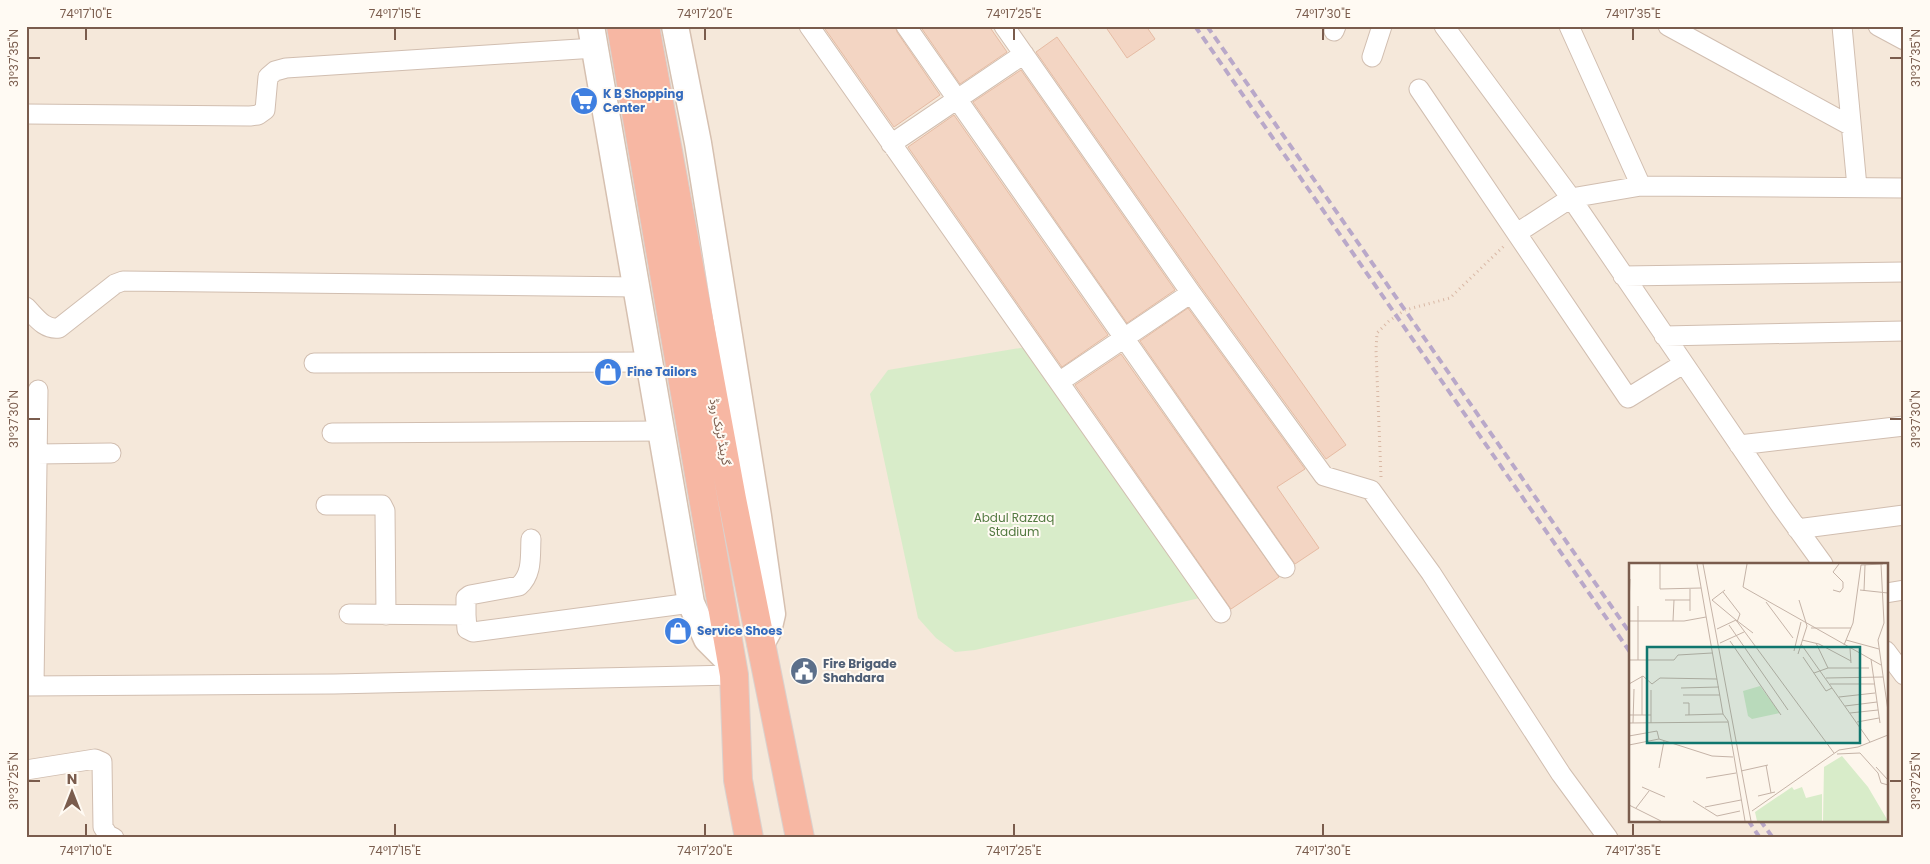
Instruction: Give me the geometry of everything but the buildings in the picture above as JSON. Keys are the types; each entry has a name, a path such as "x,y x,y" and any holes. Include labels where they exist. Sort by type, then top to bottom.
{"highway":[{"path":"621,26 733,669 738,780 749,838"},
{"name":"گرینڈ ٹرنک روڈ","path":"645,26 761,644 800,838"}],"street":[{"path":"675,26 698,143 772,614 768,630 761,644"},
{"path":"809,26 1221,613"},
{"path":"906,26 1285,568"},
{"path":"1004,26 1191,294 1324,476 1371,490 1431,573 1561,774 1608,838"},
{"path":"1372,57 1382,26"},
{"path":"1444,26 1570,198 1822,563"},
{"path":"1569,26 1641,186"},
{"path":"1668,26 1851,126"},
{"path":"1842,26 1857,187"},
{"path":"1878,26 1904,40"},
{"path":"26,114 258,115 265,110 268,77 275,71 286,68 593,37 638,287 691,603 707,639 733,669"},
{"path":"891,144 1024,54"},
{"path":"1419,89 1628,398 1683,364"},
{"path":"1517,233 1570,198 1641,186 1904,188"},
{"path":"1623,276 1904,272"},
{"path":"26,307 45,326 51,329 59,328 115,284 123,281 638,287"},
{"path":"1059,382 1191,294"},
{"path":"1664,336 1904,331"},
{"path":"314,364 650,362"},
{"path":"38,390 30,686 334,684 733,669"},
{"path":"1739,445 1904,426"},
{"path":"332,433 662,431"},
{"path":"37,454 111,453"},
{"path":"326,505 382,505 385,510 386,615"},
{"path":"1798,528 1904,515"},
{"path":"532,539 530,570 526,581 520,586 470,595 466,598 467,629 473,632 691,603"},
{"path":"1888,593 1904,590"},
{"path":"349,614 466,616"},
{"path":"1888,654 1904,675"},
{"path":"26,770 95,759 102,762 103,827 105,837"}],"path":[{"path":"1371,490 1382,476 1376,350 1377,333 1388,320 1405,310 1450,298 1517,233"}],"shaded area":[{"path":"26,26 1904,26 1904,838 26,838"}],"green space":[{"name":"Abdul Razzaq Stadium","path":"1026,347 1204,597 975,650 955,652 936,638 918,618 870,394 888,370"}],"railway":[{"path":"1195,26 1629,651"},
{"path":"1207,26 1629,632"},
{"path":"1749,822 1760,838"},
{"path":"1761,822 1773,838"}],"place":[{"name":"K B Shopping Center","path":"584,101"},
{"name":"Fine Tailors","path":"608,372"},
{"name":"Service Shoes","path":"678,631"},
{"name":"Fire Brigade Shahdara","path":"804,671"}]}
